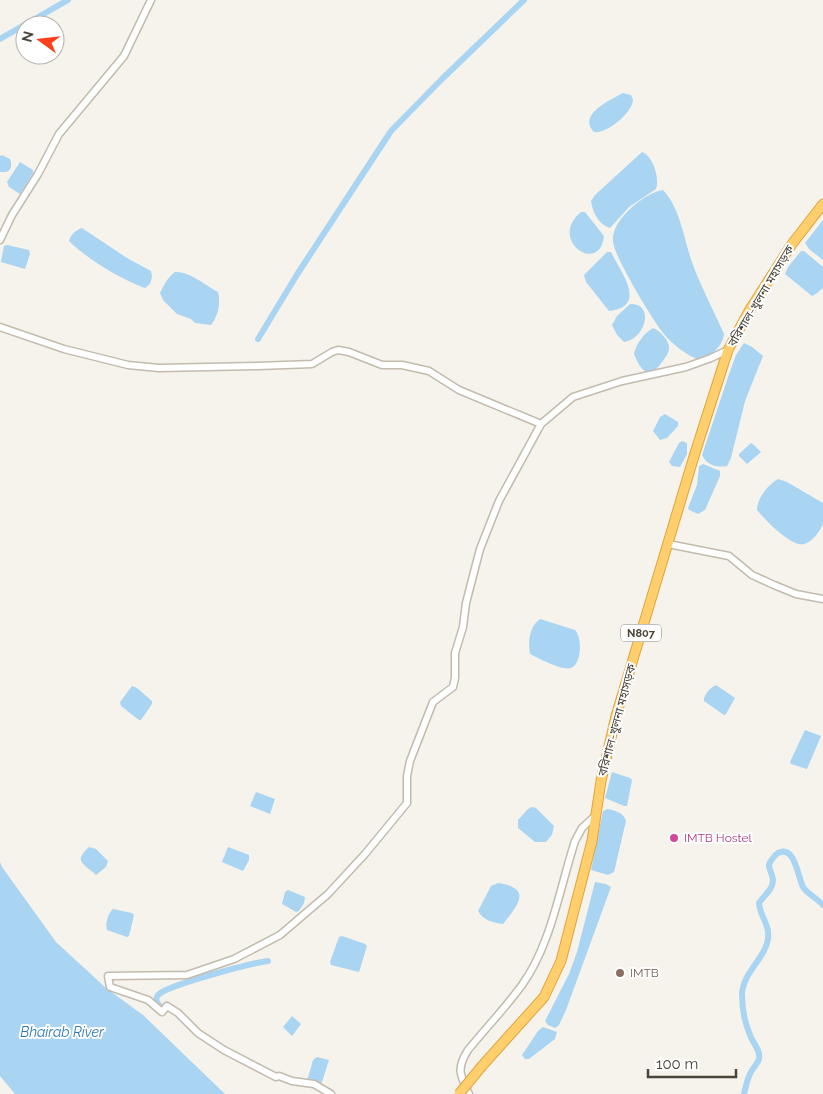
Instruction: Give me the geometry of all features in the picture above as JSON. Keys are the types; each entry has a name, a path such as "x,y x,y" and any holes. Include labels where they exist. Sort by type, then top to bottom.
{"highway":[{"name":"বরিশাল-খুলনা মহাসড়ক","path":"458,1094 544,997 561,961 592,841 601,781 616,716 728,350 749,311 792,244 823,204"}],"street":[{"path":"0,240 12,215 38,174 59,134 124,56 151,0"},
{"path":"0,327 64,349 128,365 159,368 312,364 338,350 349,352 382,365 402,365 429,371 459,390 541,424"},
{"path":"331,1094 314,1084 292,1081 279,1076 276,1077 250,1064 198,1033 178,1013 167,1006 162,1012 148,1000 110,987 108,976 187,975 234,959 280,935 328,894 365,854 407,803 407,776 410,761 432,702 453,687 455,653 480,549 499,501 541,424 572,397 622,381 686,367 728,350"},
{"path":"668,544 729,556 752,575 796,594 823,599"},
{"path":"469,1094 459,1069 462,1060 468,1050 523,984 530,972 542,947 575,841 582,828 596,815"}],"water":[{"path":"623,93 631,95 633,100 628,111 612,126 599,132 594,132 590,126 592,114 604,104"},
{"path":"642,152 646,154 655,168 656,189 629,207 610,228 602,224 597,217 591,201 595,195"},
{"path":"2,155 11,161 10,168 6,172 0,172 0,156"},
{"path":"20,162 33,170 33,173 20,194 9,187 7,182"},
{"path":"663,190 674,206 700,283 724,334 716,350 700,360 680,349 663,333 620,262 613,242 617,225 622,217 647,196"},
{"path":"581,212 585,212 604,236 600,248 594,253 578,250 572,242 570,233 572,223"},
{"path":"823,220 823,260 809,249 805,243"},
{"path":"82,228 127,258 151,271 150,284 145,288 126,280 94,261 76,247 69,241 74,233"},
{"path":"4,246 29,250 30,254 25,269 1,262"},
{"path":"801,251 804,251 823,267 823,288 812,296 785,274 788,267"},
{"path":"607,252 611,252 625,278 630,295 627,302 621,308 609,311 586,282 584,275"},
{"path":"175,272 191,276 218,292 218,309 211,325 195,323 191,319 177,314 163,300 160,293 164,284"},
{"path":"630,304 638,305 643,309 645,322 638,335 624,342 617,335 612,325 617,316"},
{"path":"653,328 664,336 669,348 667,355 657,368 646,372 634,354 641,339"},
{"path":"744,343 763,356 745,401 731,458 727,466 719,467 706,461 702,455 736,355"},
{"path":"665,414 678,422 678,426 667,438 660,440 653,431 660,417"},
{"path":"682,441 687,443 687,454 680,467 672,466 669,462"},
{"path":"751,443 761,452 747,464 739,454"},
{"path":"703,464 720,471 720,476 705,510 698,514 688,508 697,485 699,466"},
{"path":"778,479 787,482 823,503 822,526 814,538 807,543 799,544 788,539 757,510 757,505 764,492"},
{"path":"540,619 575,630 578,634 580,651 574,666 562,668 530,654 531,630"},
{"path":"716,685 735,698 724,715 704,701 708,692"},
{"path":"132,686 152,701 152,704 141,720 121,706 120,702"},
{"path":"805,730 821,736 807,769 790,762"},
{"path":"612,772 632,780 627,806 605,798"},
{"path":"256,792 275,799 270,814 250,806"},
{"path":"532,807 536,808 554,826 552,835 546,842 535,842 518,828 518,820"},
{"path":"607,809 619,812 626,821 614,872 608,875 591,870 603,811"},
{"path":"89,847 96,849 108,861 106,867 96,875 84,865 81,859"},
{"path":"228,847 249,855 249,860 243,871 222,862"},
{"name":"Bhairab River","path":"0,862 56,942 106,988 143,1015 225,1094 15,1094 0,1076"},
{"path":"595,882 611,887 566,1010 559,1025 555,1028 548,1025 545,1021 569,974 577,952"},
{"path":"498,883 509,885 519,893 517,904 503,924 483,917 478,911 491,886"},
{"path":"288,890 305,897 299,911 296,912 282,904 285,892"},
{"path":"113,909 134,915 129,936 107,930 107,919"},
{"path":"342,936 367,946 359,972 331,965 330,962 339,937"},
{"path":"292,1016 301,1024 292,1036 283,1027"},
{"path":"543,1027 557,1032 555,1039 529,1059 525,1059 522,1055 538,1031"},
{"path":"317,1057 329,1060 321,1085 307,1081 313,1060"}],"waterway":[{"path":"0,39 68,0"},
{"path":"258,339 298,273 391,131 524,0"},
{"path":"744,1094 748,1077 759,1056 758,1049 746,1025 742,994 746,979 763,953 768,939 768,929 759,903 773,884 769,865 771,860 778,853 788,853 795,863 803,887 823,905"},
{"path":"161,1008 156,999 158,995 165,991 210,975 268,961"}],"place":[{"name":"IMTB Hostel","path":"674,838"},
{"name":"IMTB","path":"620,973"}]}
